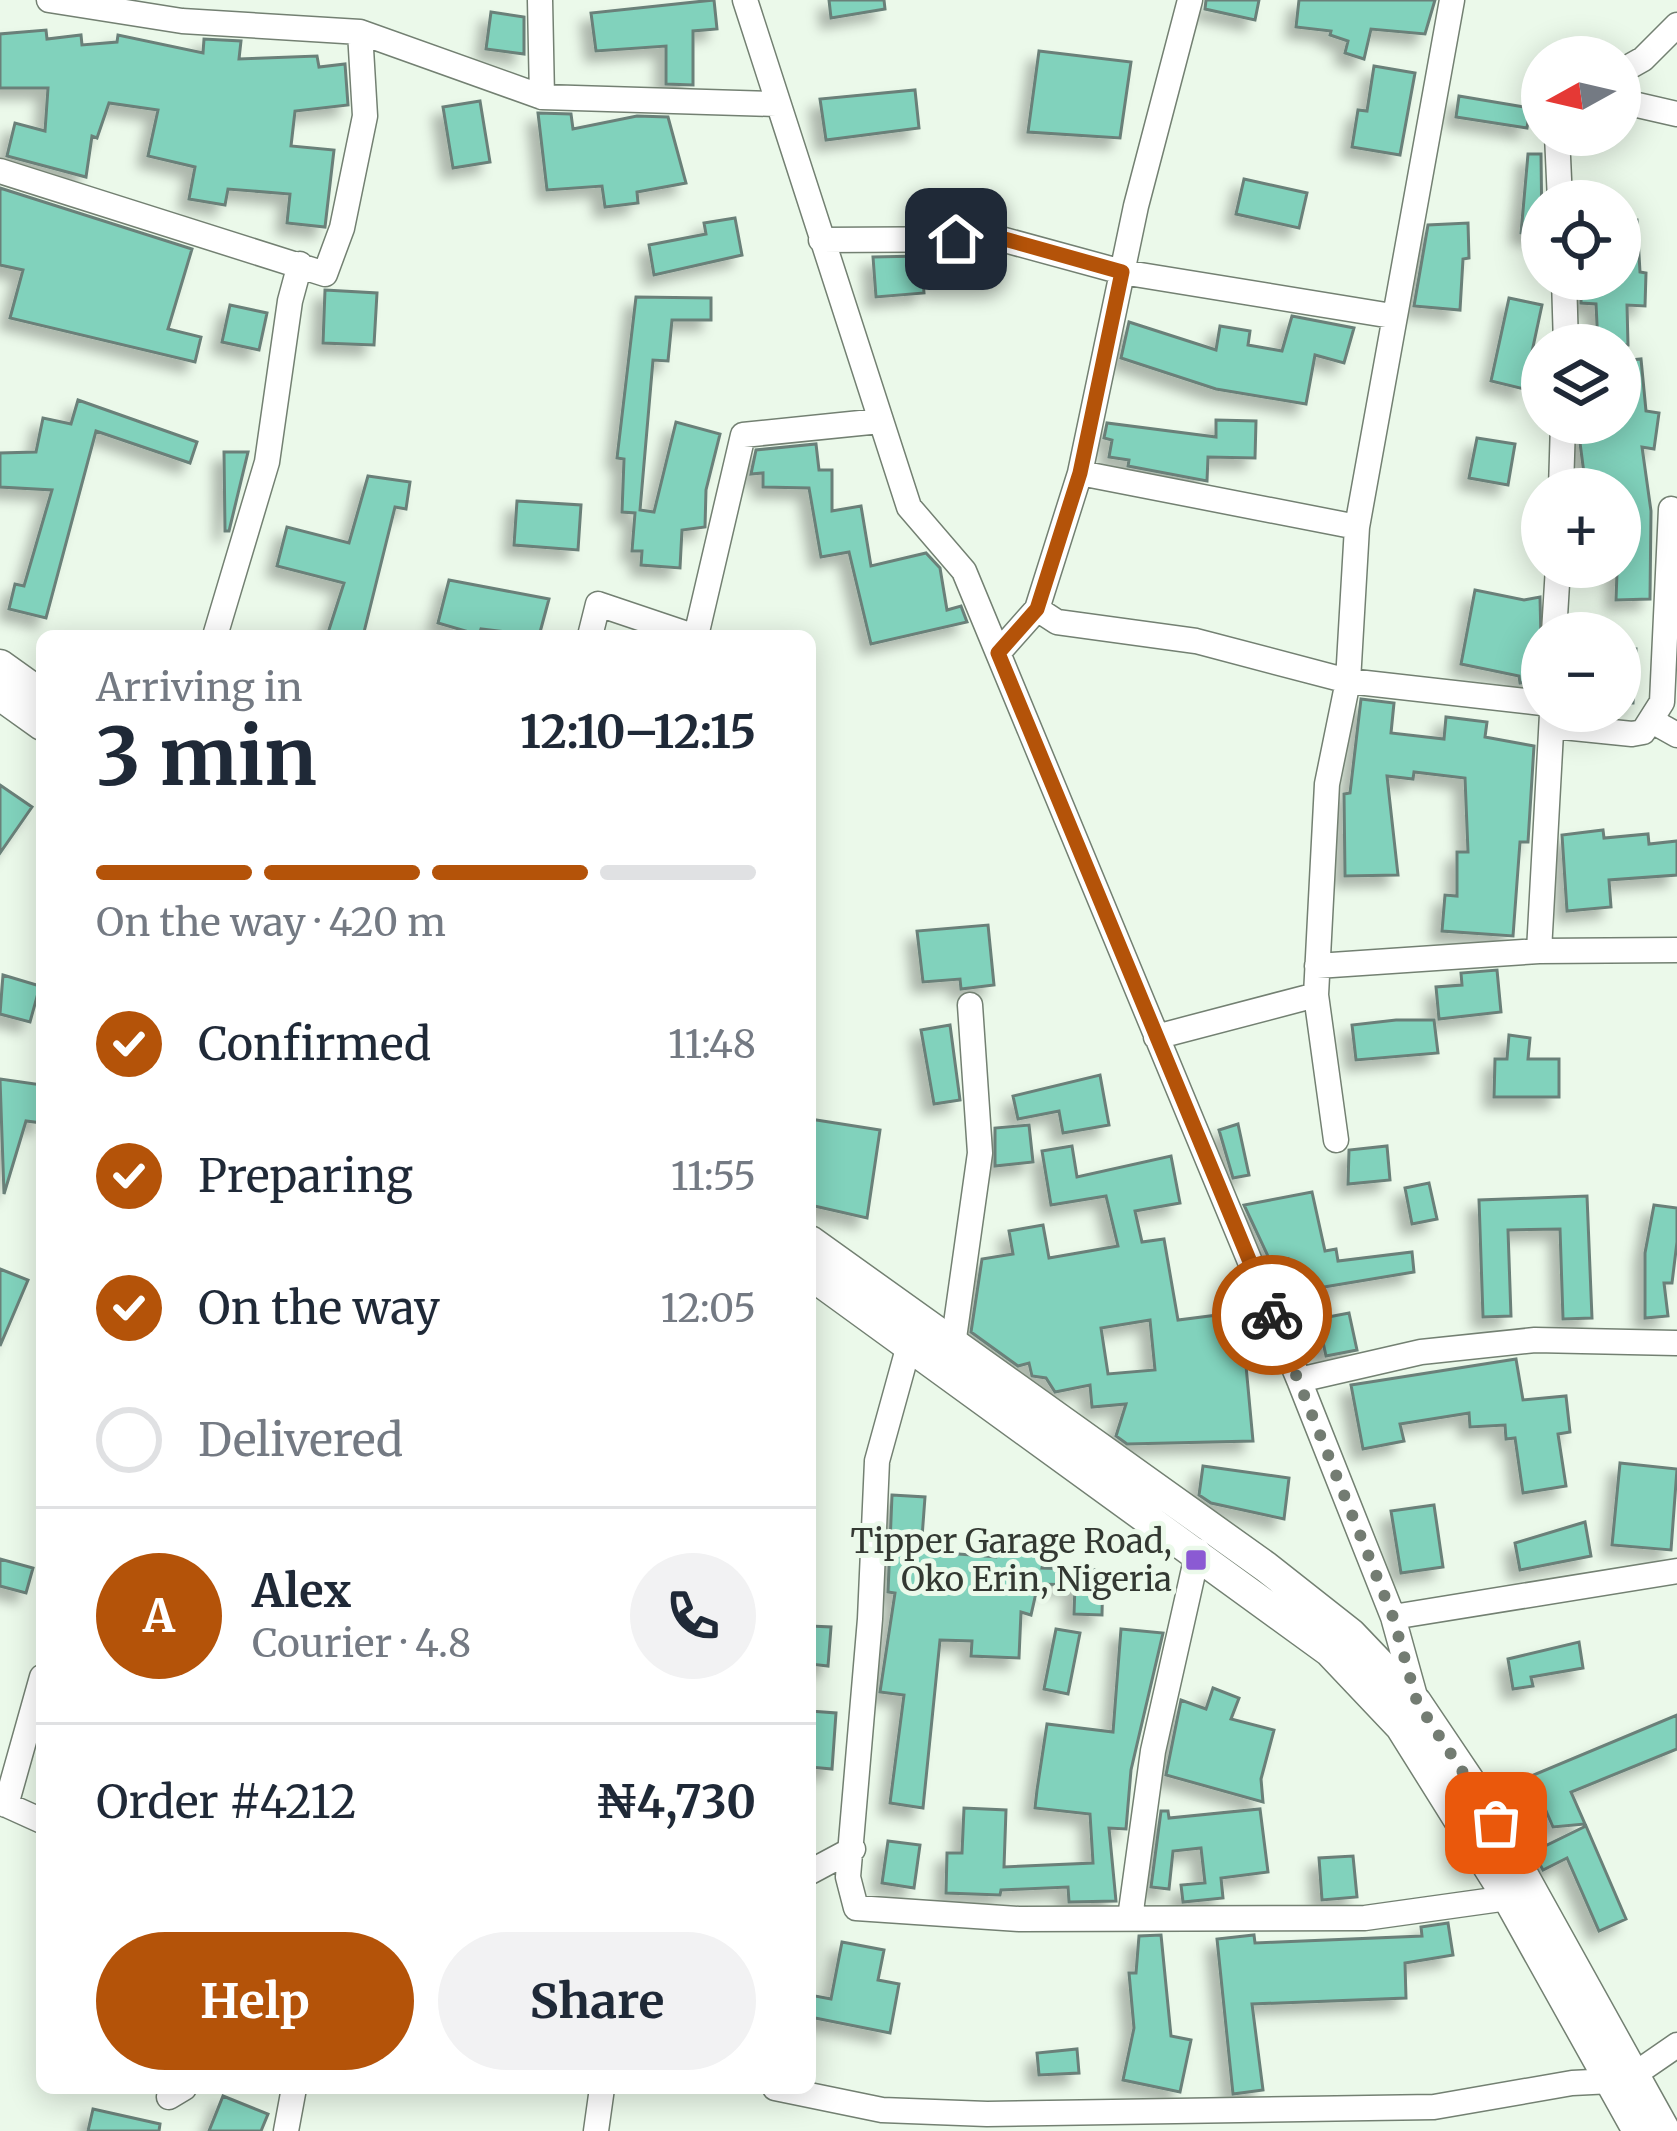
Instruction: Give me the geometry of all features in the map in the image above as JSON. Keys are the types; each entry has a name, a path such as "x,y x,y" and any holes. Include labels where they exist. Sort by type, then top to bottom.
{"main road":[{"path":"0,665 36,691"},
{"path":"0,695 36,721"},
{"path":"816,1245 1266,1567 1351,1634 1531,1882 1624,2078"},
{"path":"816,1278 1198,1551 1409,1714 1508,1898 1660,2126"}],"street":[{"path":"49,0 182,21 360,32 542,97 776,104"},
{"path":"540,0 542,97"},
{"path":"745,0 909,507 964,571 1299,1379 1393,1617 1409,1714"},
{"path":"998,653 1037,609 1080,473 1122,272 1190,0"},
{"path":"1336,1140 1316,995 1327,784 1348,681 1357,527 1452,0"},
{"path":"1641,60 1677,25"},
{"path":"0,171 325,274 341,228 364,116 360,32"},
{"path":"1641,106 1677,114"},
{"path":"821,240 1001,238 1122,272 1392,316"},
{"path":"217,630 267,462 290,301 300,264"},
{"path":"695,630 743,435 880,421"},
{"path":"1080,473 1357,527"},
{"path":"1621,732 1643,732 1662,702 1672,582 1671,509"},
{"path":"592,630 598,604 676,630"},
{"path":"1037,609 1057,622 1196,641 1348,681 1521,701"},
{"path":"1652,722 1677,735"},
{"path":"1539,951 1551,732"},
{"path":"1317,966 1539,951 1677,950"},
{"path":"1156,1037 1316,995"},
{"path":"953,1345 977,1209 980,1153 970,1005"},
{"path":"1299,1379 1421,1352 1535,1340 1676,1343"},
{"path":"909,1345 877,1461 848,1877 856,1908 1019,1919 1365,1918 1508,1898"},
{"path":"1130,1918 1153,1750 1198,1551"},
{"path":"1393,1617 1677,1571"},
{"path":"36,1697 3,1804 36,1818"},
{"path":"816,1869 853,1849"},
{"path":"804,2094 882,2110 990,2122 1434,2108 1624,2078 1677,2045"},
{"path":"286,2131 293,2094"},
{"path":"596,2131 601,2094"}],"building":[{"path":"714,0 717,29 693,31 693,85 666,84 666,46 596,51 591,13"},
{"path":"829,0 884,0 885,9 831,18"},
{"path":"1206,0 1259,0 1255,20 1205,9"},
{"path":"1299,0 1435,0 1425,34 1371,29 1364,59 1345,53 1348,41 1330,35 1331,31 1296,27"},
{"path":"491,12 524,17 524,54 486,49"},
{"path":"46,30 47,39 81,35 82,45 117,42 118,35 203,53 204,39 241,41 239,59 317,56 319,67 345,64 348,105 295,111 291,146 334,150 325,227 287,223 290,194 228,189 225,205 189,199 195,167 148,156 158,110 109,103 97,138 92,136 86,177 7,156 15,123 45,131 48,88 0,88 0,34"},
{"path":"1039,51 1131,62 1120,138 1028,132"},
{"path":"1374,66 1415,73 1400,155 1352,147 1358,110 1367,111"},
{"path":"915,90 919,128 826,140 820,99"},
{"path":"1459,96 1521,106 1521,127 1456,117"},
{"path":"480,101 490,162 453,168 443,107"},
{"path":"538,113 571,114 573,129 637,116 668,117 686,183 637,192 638,203 605,207 602,186 547,190"},
{"path":"1528,156 1541,156 1541,180 1526,180"},
{"path":"1244,179 1307,193 1299,228 1236,214"},
{"path":"0,188 192,249 168,329 201,337 195,362 10,318 23,270 0,265"},
{"path":"735,218 742,255 654,275 649,245 706,234 704,223"},
{"path":"1468,223 1469,258 1463,259 1460,310 1414,306 1428,225"},
{"path":"921,256 924,293 876,297 873,257"},
{"path":"1641,272 1646,273 1645,306 1627,305 1627,324 1597,324 1596,304 1581,303 1641,300"},
{"path":"325,290 377,293 374,345 323,343"},
{"path":"636,297 711,298 711,320 672,320 668,361 653,360 640,510 654,512 676,422 720,434 706,490 705,527 682,530 680,568 641,565 642,551 632,551 635,513 622,512 624,459 617,458"},
{"path":"1509,298 1542,305 1538,324 1521,324 1521,388 1491,381"},
{"path":"230,305 267,313 259,350 222,342"},
{"path":"1292,316 1354,328 1344,363 1315,355 1306,404 1216,389 1121,358 1129,322 1216,350 1220,326 1250,331 1248,345 1282,351"},
{"path":"1641,359 1646,411 1659,413 1654,449 1642,447 1651,511 1650,599 1616,600 1616,588 1641,588 1641,468 1583,468 1580,444 1641,444"},
{"path":"78,400 197,442 190,463 96,431 46,618 9,609 15,584 24,586 52,490 0,487 0,453 36,452 43,418 71,424"},
{"path":"1216,420 1256,421 1255,458 1208,457 1207,481 1128,466 1129,460 1109,457 1112,440 1104,438 1107,423 1216,437"},
{"path":"1477,438 1515,444 1508,485 1469,478"},
{"path":"816,444 819,470 832,470 832,511 861,506 871,566 926,553 940,568 947,610 961,606 967,622 871,644 849,552 821,557 809,488 763,487 763,473 751,474 756,450"},
{"path":"224,452 248,452 229,531 225,531"},
{"path":"368,476 410,482 406,509 395,507 364,630 329,630 344,583 277,566 287,527 349,543"},
{"path":"517,501 581,505 578,550 514,545"},
{"path":"449,580 549,599 541,630 462,630 438,623"},
{"path":"1475,590 1524,600 1540,597 1540,612 1521,612 1521,683 1519,676 1461,664"},
{"path":"1361,699 1394,703 1391,733 1444,739 1446,717 1487,722 1485,737 1534,746 1528,842 1520,842 1513,936 1442,931 1445,895 1457,896 1457,852 1468,852 1465,778 1414,772 1413,779 1387,776 1398,875 1345,876 1344,794 1350,793"},
{"path":"0,785 32,807 0,853"},
{"path":"1603,830 1604,838 1648,834 1649,844 1677,841 1677,875 1609,880 1611,907 1567,911 1562,835"},
{"path":"988,925 994,985 961,989 960,979 923,982 917,931"},
{"path":"1497,970 1501,1012 1439,1019 1436,987 1462,985 1461,973"},
{"path":"3,975 36,985 30,1022 0,1014"},
{"path":"1434,1020 1438,1053 1356,1060 1352,1025"},
{"path":"950,1025 960,1100 934,1104 921,1030"},
{"path":"1509,1035 1530,1038 1528,1059 1559,1059 1559,1097 1494,1097 1495,1059 1507,1059"},
{"path":"1100,1075 1109,1125 1063,1133 1059,1111 1018,1119 1013,1096"},
{"path":"0,1079 36,1084 36,1122 26,1121 4,1194"},
{"path":"816,1120 880,1130 867,1218 816,1206"},
{"path":"1238,1124 1249,1175 1233,1178 1219,1130"},
{"path":"1029,1125 1033,1162 995,1166 995,1128"},
{"path":"1072,1146 1077,1177 1171,1156 1180,1203 1135,1211 1142,1242 1164,1239 1178,1320 1241,1312 1253,1441 1127,1444 1116,1436 1126,1404 1092,1407 1090,1385 1055,1392 1046,1378 1032,1376 1029,1363 1018,1366 971,1332 982,1259 1013,1254 1009,1231 1043,1225 1049,1258 1118,1246 1106,1196 1051,1205 1042,1151","holes":["1150,1320 1155,1370 1108,1374 1101,1328"]},
{"path":"1387,1146 1390,1180 1348,1184 1349,1150"},
{"path":"1429,1183 1437,1219 1412,1224 1405,1188"},
{"path":"1312,1192 1325,1251 1336,1249 1338,1261 1412,1252 1414,1272 1294,1292 1288,1259 1273,1267 1244,1205"},
{"path":"1587,1196 1592,1318 1563,1319 1560,1229 1508,1230 1511,1316 1483,1317 1479,1200"},
{"path":"1654,1205 1677,1208 1677,1242 1672,1283 1664,1283 1668,1316 1645,1318 1645,1253"},
{"path":"0,1269 28,1280 0,1346"},
{"path":"1349,1313 1357,1350 1326,1356 1318,1319"},
{"path":"1516,1359 1523,1400 1566,1396 1570,1432 1558,1434 1566,1486 1523,1493 1515,1438 1506,1439 1505,1425 1470,1427 1469,1413 1400,1424 1404,1441 1363,1449 1351,1385"},
{"path":"1620,1463 1677,1469 1671,1550 1612,1545"},
{"path":"1203,1466 1289,1478 1284,1519 1211,1503 1199,1495"},
{"path":"892,1495 925,1497 921,1551 996,1557 1000,1538 1046,1549 1042,1568 1103,1570 1102,1615 1074,1614 1075,1585 1038,1584 1031,1615 1021,1612 1019,1658 971,1656 972,1641 940,1640 923,1808 890,1803 904,1695 880,1692 895,1593 888,1592"},
{"path":"1434,1505 1443,1567 1401,1573 1391,1511"},
{"path":"1585,1522 1591,1556 1520,1570 1515,1543"},
{"path":"0,1559 33,1568 26,1593 0,1586"},
{"path":"816,1626 831,1627 828,1666 816,1665"},
{"path":"1056,1629 1080,1633 1068,1694 1044,1689"},
{"path":"1121,1629 1163,1633 1131,1770 1126,1829 1109,1828 1116,1901 1069,1902 1068,1887 1001,1890 1000,1895 946,1893 947,1853 962,1853 964,1808 1006,1810 1004,1867 1093,1863 1090,1814 1035,1808 1037,1790 1047,1724 1113,1732"},
{"path":"1579,1642 1583,1668 1531,1677 1533,1686 1513,1689 1508,1659"},
{"path":"1213,1688 1239,1698 1231,1719 1274,1730 1261,1779 1263,1802 1166,1775 1181,1700 1206,1709"},
{"path":"816,1711 836,1713 832,1769 816,1768"},
{"path":"1677,1715 1677,1749 1571,1792 1585,1824 1553,1827 1531,1776"},
{"path":"1260,1809 1268,1872 1221,1878 1223,1898 1183,1902 1181,1885 1205,1883 1201,1848 1173,1851 1169,1889 1151,1887 1161,1811 1168,1811 1169,1818"},
{"path":"1586,1826 1626,1919 1599,1931 1567,1858 1543,1870 1533,1852"},
{"path":"888,1841 920,1845 914,1888 882,1883"},
{"path":"1353,1856 1357,1897 1322,1900 1319,1858"},
{"path":"1448,1923 1453,1955 1405,1963 1406,1998 1252,2004 1263,2090 1233,2094 1217,1939 1254,1935 1255,1943 1422,1936 1421,1927"},
{"path":"1161,1935 1171,2036 1191,2040 1180,2092 1123,2080 1134,2028 1129,1973 1136,1973 1139,1936"},
{"path":"842,1942 884,1950 878,1980 899,1984 890,2033 816,2018 816,1996 831,1999"},
{"path":"1077,2049 1079,2073 1039,2075 1037,2053"},
{"path":"223,2096 268,2114 261,2131 209,2131"},
{"path":"93,2109 160,2124 159,2131 88,2131"}],"way so far":[{"path":"1272,1315 1393,1617 1417,1702 1496,1823"}],"place":[{"name":"Tipper Garage Road, Oko Erin, Nigeria","path":"1196,1560"}],"route":[{"path":"956,239 1001,238 1122,272 1080,473 1037,609 998,653 1272,1315"}]}
